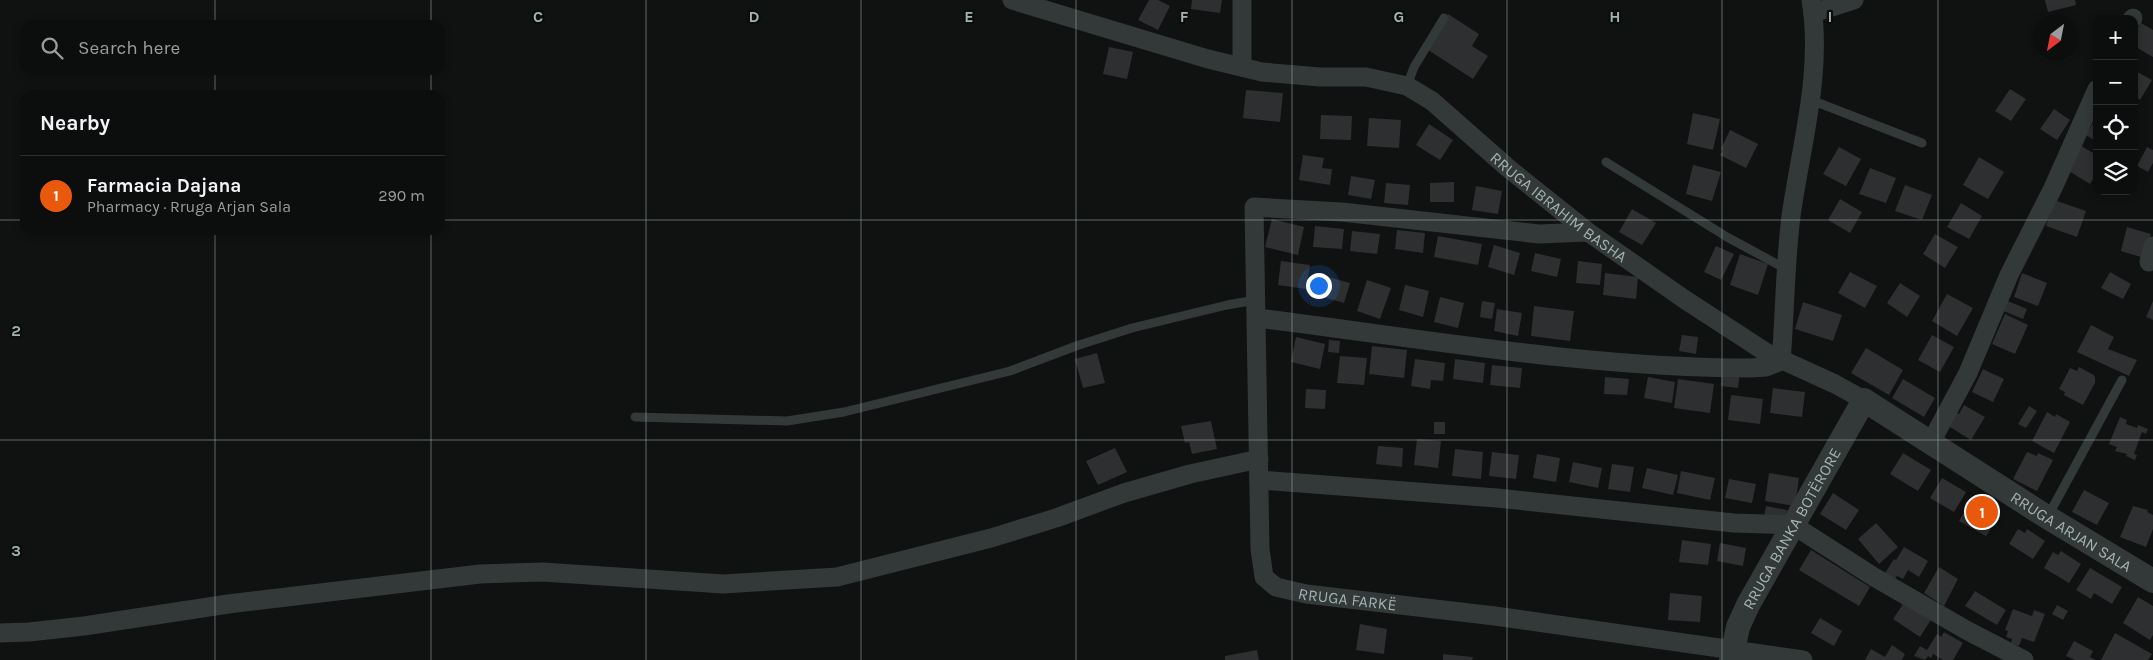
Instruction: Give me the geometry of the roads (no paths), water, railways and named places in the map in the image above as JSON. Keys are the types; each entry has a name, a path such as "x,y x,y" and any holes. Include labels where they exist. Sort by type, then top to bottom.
{"street":[{"name":"RRUGA IBRAHIM BASHA","path":"1012,0 1208,59 1242,67 1285,74 1366,77 1407,86 1432,101 1508,168 1588,232 1684,298 1781,361 1836,384 1864,400"},
{"path":"1242,0 1242,67"},
{"path":"1257,309 1518,352 1648,364 1751,368 1766,367 1781,361 1791,218 1814,72 1812,7 1854,0"},
{"path":"1930,444 1968,374 2009,275 2053,188 2093,98"},
{"name":"RRUGA FARKË","path":"1588,232 1539,234 1333,212 1254,207 1261,566 1264,577 1276,587 1352,601 1496,616 1732,655 1802,660"},
{"name":"RRUGA ARJAN SALA","path":"1864,400 1930,444 2153,581"},
{"name":"RRUGA BANKA BOTËRORE","path":"1732,655 1738,627 1748,606 1864,400"},
{"path":"0,633 75,627 238,603 480,574 542,572 723,584 837,577 991,538 1056,518 1124,493 1190,474 1259,459"},
{"path":"1259,480 1497,498 1734,523 1793,525 1891,587 1968,631 2024,660"}],"lane":[{"path":"1407,86 1414,66 1444,18"},
{"path":"1811,100 1922,143"},
{"path":"1606,162 1727,237 1788,270"},
{"path":"635,417 787,421 844,412 1010,372 1076,346 1132,328 1227,305 1257,309"},
{"path":"2047,517 2122,380"}],"place":[{"name":"Farmacia Dajana","path":"1982,512"}]}
